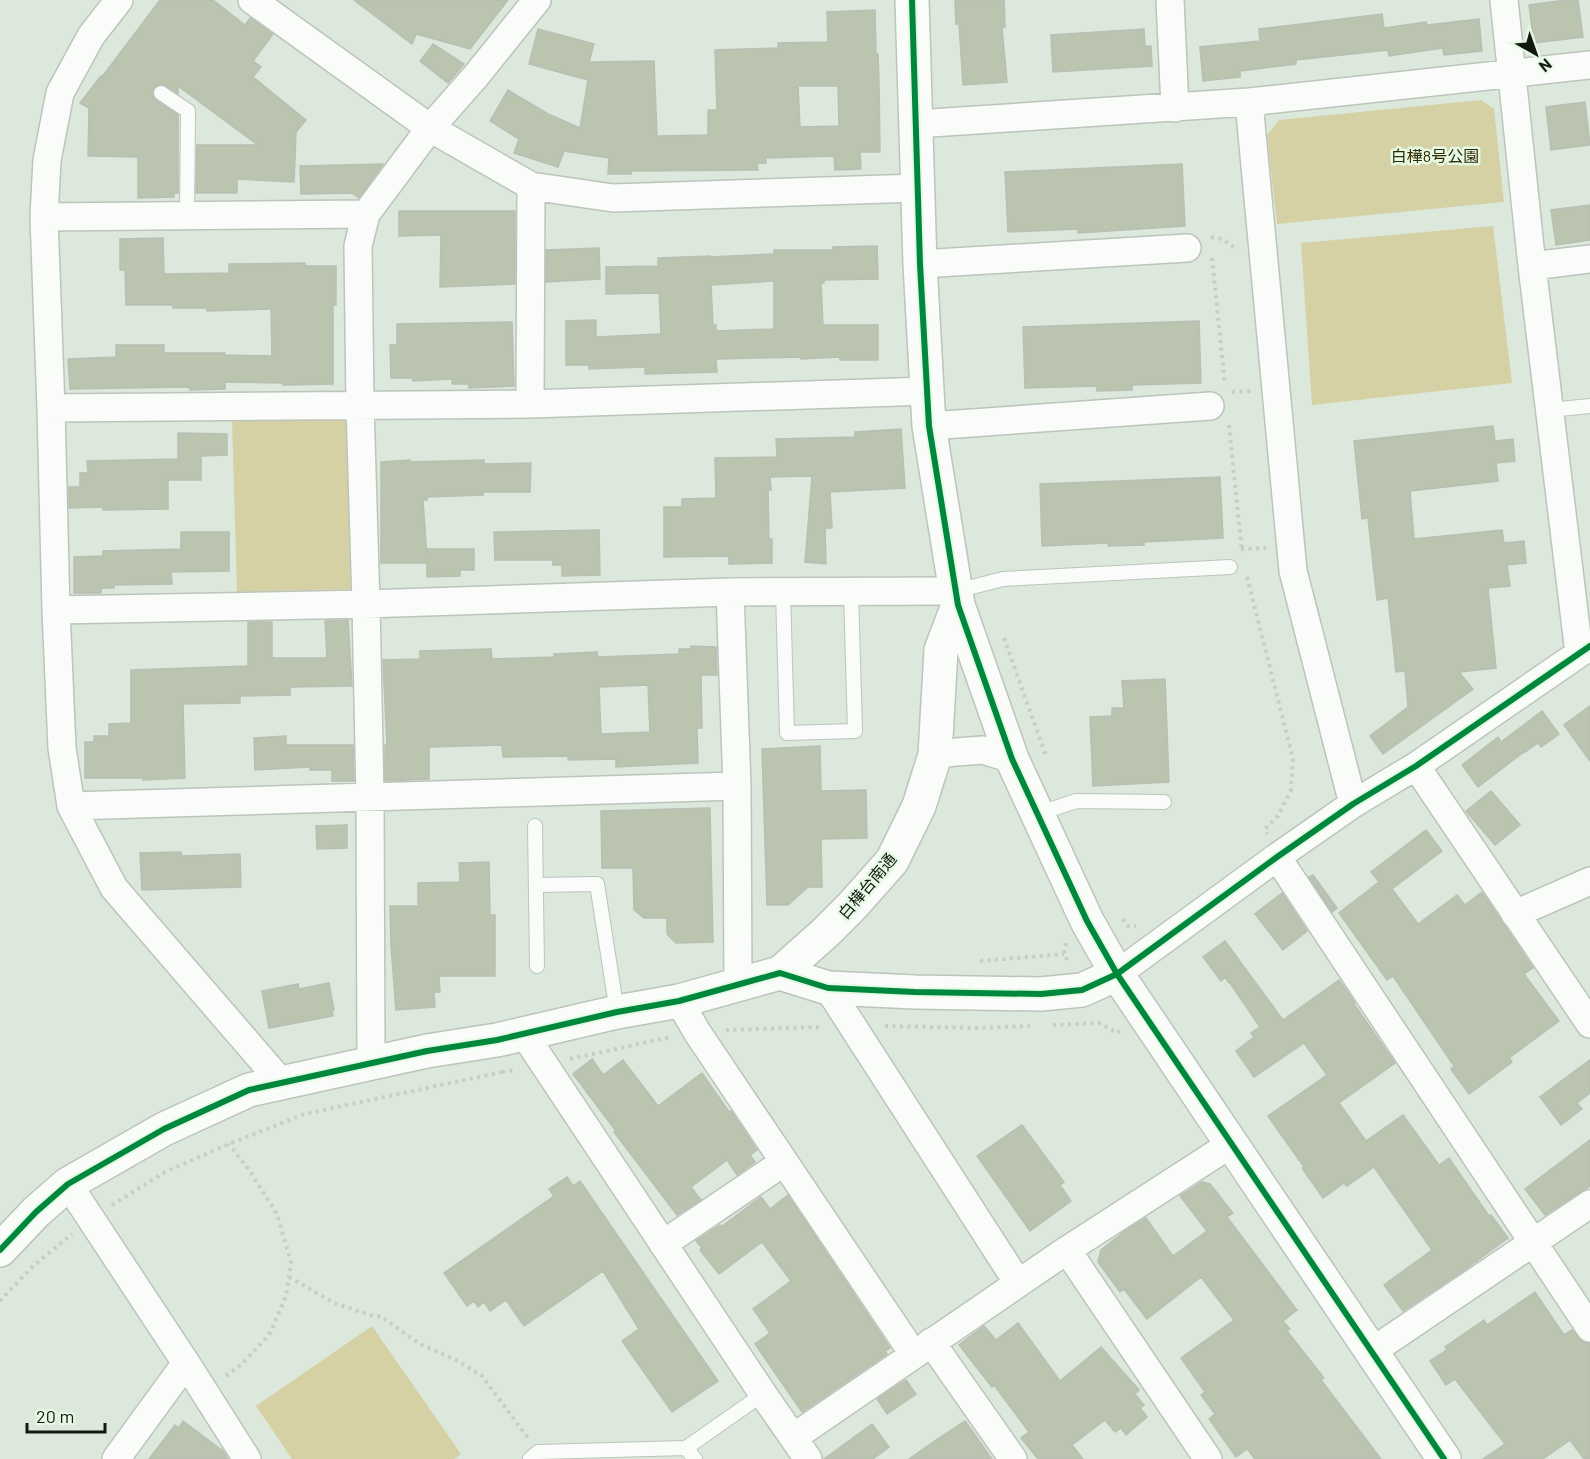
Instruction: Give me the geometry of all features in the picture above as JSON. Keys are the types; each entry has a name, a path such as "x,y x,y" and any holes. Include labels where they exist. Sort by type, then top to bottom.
{"street":[{"path":"120,0 91,36 60,93 47,160 44,218 62,748 71,806 114,888 282,1083"},
{"path":"252,0 430,128 531,186 613,198 918,188"},
{"path":"371,1062 370,796 358,246 366,214 430,128 476,77 537,0"},
{"path":"912,0 920,264 929,426 957,598 1012,759 1087,921 1117,974 1444,1459"},
{"path":"1170,0 1174,108"},
{"path":"0,1250 36,1212 68,1184 164,1130 249,1090 371,1062 511,1037 616,1012 679,1001 780,973 828,988 1041,994 1082,990 1117,974 1273,849 1416,766 1585,650 1550,410 1532,266 1504,0"},
{"path":"916,124 1249,102 1590,65"},
{"path":"1249,102 1293,571 1353,804"},
{"path":"530,404 531,186"},
{"path":"44,218 366,214"},
{"path":"920,264 1199,242"},
{"path":"1532,266 1590,259"},
{"path":"51,408 530,404 928,391"},
{"path":"929,426 1221,405"},
{"path":"56,610 366,604 730,592 851,592 957,598"},
{"path":"730,592 737,786 738,986"},
{"name":"白樺台南通","path":"780,973 839,919 892,861 919,806 935,755 941,650 957,598"},
{"path":"935,755 983,750 1012,759"},
{"path":"1416,766 1590,1024"},
{"path":"71,806 737,786"},
{"path":"1273,849 1590,1328"},
{"path":"1515,914 1590,881"},
{"path":"828,988 1018,1283"},
{"path":"679,1001 697,1032 784,1162 923,1348 1012,1459"},
{"path":"511,1037 663,1244 801,1448 923,1348 1067,1250 1232,1144"},
{"path":"663,1244 784,1162"},
{"path":"68,1184 247,1459"},
{"path":"1371,1352 1590,1204"},
{"path":"1067,1250 1208,1459"},
{"path":"116,1459 186,1363"}],"lane":[{"path":"161,93 188,111 187,216"},
{"path":"1550,410 1590,406"},
{"path":"957,598 1004,579 1230,567"},
{"path":"783,592 787,733 855,731 851,592"},
{"path":"1037,814 1076,801 1164,802"},
{"path":"535,826 537,966"},
{"path":"536,885 597,884 616,1012"},
{"path":"534,1456 690,1454 763,1394"}],"path":[{"path":"1238,239 1239,251"},
{"path":"1199,242 1244,560"},
{"path":"1251,380 1252,391"},
{"path":"1246,571 1293,759 1291,790 1278,816 1265,829 1273,849"},
{"path":"1000,628 1047,761"},
{"path":"1087,921 1111,904 1128,927 1142,926"},
{"path":"972,961 1064,954"},
{"path":"205,1393 242,1364 269,1335 286,1296 291,1262 277,1214 229,1144 305,1114 502,1072 511,1037"},
{"path":"289,1277 334,1303 376,1317 380,1316 420,1344 482,1376 534,1456"}],"green space":[{"name":"白樺8号公園","path":"1481,100 1494,109 1504,202 1277,224 1267,135 1279,120"},
{"path":"1493,226 1512,383 1312,405 1301,243"},
{"path":"347,415 352,589 237,592 232,419"},
{"path":"372,1326 461,1454 454,1459 292,1459 256,1406"}],"building":[{"path":"160,0 213,0 245,25 250,18 273,34 253,61 261,67 253,77 306,120 296,132 294,182 237,179 237,193 196,193 197,145 258,145 178,86 178,94 161,84 154,88 152,93 156,100 178,115 178,193 174,193 174,197 138,198 138,157 88,156 89,108 80,103"},
{"path":"354,0 508,0 470,49 416,34 412,44"},
{"path":"955,0 1004,0 1005,27 1002,27 1007,82 963,85"},
{"path":"1578,0 1583,37 1534,43 1529,5"},
{"path":"875,10 880,152 860,152 861,169 835,170 834,156 766,158 766,163 757,163 758,170 631,171 631,174 608,174 609,158 564,151 558,167 514,153 519,139 490,121 508,90 548,114 580,128 588,80 529,64 538,29 594,44 589,62 654,61 657,136 708,135 708,110 717,110 715,50 778,48 778,43 828,42 827,12","holes":["798,86 838,86 839,126 800,127"]},
{"path":"1382,14 1384,28 1426,22 1427,25 1479,19 1482,51 1444,55 1443,48 1389,56 1388,50 1296,60 1296,64 1240,71 1240,77 1203,81 1200,47 1260,41 1259,29"},
{"path":"1144,29 1145,46 1151,46 1152,66 1053,72 1051,35"},
{"path":"433,44 464,64 448,83 420,61"},
{"path":"1585,102 1590,145 1551,150 1546,107"},
{"path":"383,164 359,198 352,193 301,194 300,166"},
{"path":"1182,164 1185,226 1078,233 1078,229 1008,232 1005,172"},
{"path":"1590,205 1590,240 1556,245 1551,210"},
{"path":"399,211 515,211 515,284 440,287 441,235 399,236"},
{"path":"163,238 164,274 229,273 229,264 305,263 305,266 336,266 336,305 333,305 333,384 283,385 283,383 225,382 225,389 190,390 189,387 70,389 68,359 116,357 116,345 164,345 164,353 272,356 271,309 207,311 207,308 173,308 173,305 126,305 125,270 120,270 120,239"},
{"path":"877,246 878,279 824,280 824,283 821,283 823,325 878,325 878,360 840,360 840,357 716,359 717,372 645,374 645,367 589,369 589,365 566,365 566,321 596,320 596,337 661,334 659,293 606,294 606,267 658,266 658,258 774,254 774,250 833,250 833,247","holes":["774,281 774,329 716,331 716,325 713,325 711,285"]},
{"path":"599,248 600,279 546,282 546,250"},
{"path":"1199,321 1201,383 1132,385 1132,390 1097,391 1097,386 1025,388 1023,327"},
{"path":"512,322 514,386 469,388 469,384 452,384 452,379 413,381 412,378 391,378 390,345 397,345 397,324"},
{"path":"1493,426 1495,441 1513,439 1515,461 1496,463 1498,481 1410,491 1414,539 1502,530 1504,543 1524,541 1526,563 1507,565 1510,586 1488,588 1496,668 1459,672 1473,689 1383,754 1370,736 1408,707 1405,671 1396,672 1388,598 1377,600 1368,518 1362,519 1354,441"},
{"path":"901,429 905,488 830,492 832,528 825,528 826,564 805,562 812,476 770,477 769,539 772,539 772,563 729,564 729,556 664,557 664,507 682,507 682,499 716,498 715,458 777,457 776,439 855,437 855,432"},
{"path":"178,433 227,434 227,455 201,456 201,480 168,480 168,509 69,508 69,487 80,487 80,473 88,473 87,461 178,459"},
{"path":"410,460 410,462 484,460 484,464 531,463 530,492 483,492 483,495 427,497 427,500 423,500 427,558 427,549 474,549 474,570 460,570 460,576 427,577 427,563 381,563 381,462"},
{"path":"1220,477 1223,538 1144,542 1144,545 1108,546 1108,543 1042,546 1040,484"},
{"path":"599,530 600,575 562,576 562,565 553,565 553,560 495,560 494,532"},
{"path":"181,532 229,532 229,571 171,572 172,584 114,585 114,588 101,588 101,593 74,593 74,557 103,556 103,551 181,549"},
{"path":"348,620 352,686 290,687 290,695 240,696 240,703 183,704 185,778 143,780 143,778 85,778 85,742 94,742 94,736 109,736 109,724 131,723 131,670 248,666 248,622 272,622 272,658 327,658 325,621"},
{"path":"691,646 716,647 717,675 701,675 702,728 697,728 698,763 616,767 616,759 568,760 568,756 503,757 502,745 429,747 429,779 385,781 385,745 387,745 383,660 420,659 420,651 491,649 492,659 554,657 554,654 597,652 598,657 679,654 679,649 691,649","holes":["648,685 650,732 601,734 599,687"]},
{"path":"1165,679 1169,782 1093,786 1090,717 1112,716 1112,708 1124,708 1122,681"},
{"path":"1590,706 1590,761 1564,725"},
{"path":"1542,711 1559,734 1541,747 1538,743 1525,751 1478,787 1462,765 1498,737 1501,742"},
{"path":"286,736 286,745 353,745 354,781 332,781 332,770 310,770 310,767 255,770 254,738"},
{"path":"820,746 821,791 866,790 867,838 821,839 822,887 808,887 788,905 767,905 762,749"},
{"path":"1491,791 1520,825 1495,845 1466,811"},
{"path":"710,808 713,942 676,943 667,934 667,918 644,918 634,910 633,868 602,868 601,811"},
{"path":"347,825 347,848 317,849 316,826"},
{"path":"1426,830 1442,851 1392,889 1418,924 1457,895 1465,905 1482,892 1533,968 1524,974 1559,1021 1509,1058 1512,1062 1469,1094 1451,1069 1454,1066 1393,976 1387,980 1339,913 1379,882 1371,872"},
{"path":"181,852 182,856 240,854 241,887 142,890 140,853"},
{"path":"489,862 490,915 495,915 495,976 439,976 440,992 434,992 435,1007 396,1010 390,906 418,906 418,883 460,882 459,863"},
{"path":"1313,875 1337,908 1332,912 1309,877"},
{"path":"1282,893 1307,931 1283,950 1255,914"},
{"path":"1225,941 1283,1020 1339,980 1395,1063 1339,1103 1366,1141 1403,1115 1439,1165 1449,1158 1489,1216 1491,1215 1508,1238 1403,1311 1384,1285 1432,1250 1374,1167 1347,1186 1344,1183 1323,1198 1302,1168 1304,1167 1268,1116 1327,1075 1304,1043 1254,1077 1236,1051 1254,1037 1251,1033 1260,1027 1230,983 1225,977 1221,981 1203,957"},
{"path":"329,983 333,1016 269,1028 262,991 298,984 299,989"},
{"path":"592,1059 603,1075 623,1060 658,1106 702,1073 757,1150 750,1155 755,1162 737,1175 727,1160 691,1187 701,1200 677,1215 573,1074"},
{"path":"1590,1060 1590,1093 1577,1103 1582,1109 1561,1125 1540,1097"},
{"path":"1022,1125 1064,1182 1060,1185 1071,1201 1030,1231 977,1156"},
{"path":"1590,1140 1590,1186 1545,1215 1525,1189"},
{"path":"567,1177 573,1186 580,1181 718,1381 672,1412 622,1341 639,1329 603,1271 524,1326 506,1300 490,1311 484,1302 478,1307 474,1301 467,1306 444,1273 554,1196 549,1189"},
{"path":"1202,1182 1210,1184 1233,1213 1227,1217 1297,1310 1283,1321 1290,1329 1287,1331 1324,1378 1321,1380 1381,1459 1255,1459 1247,1449 1236,1457 1209,1419 1215,1414 1201,1395 1205,1392 1181,1358 1234,1320 1201,1277 1147,1319 1124,1289 1120,1292 1098,1262 1101,1250 1146,1218 1173,1256 1207,1231 1180,1196"},
{"path":"788,1195 890,1348 885,1351 887,1354 802,1412 755,1344 770,1333 753,1309 791,1281 762,1242 719,1274 700,1250 702,1248 696,1241 720,1225 721,1227 761,1197 770,1209"},
{"path":"1535,1292 1564,1335 1572,1330 1583,1342 1590,1344 1590,1459 1584,1459 1570,1440 1543,1459 1483,1459 1505,1444 1455,1379 1446,1385 1430,1361 1447,1350 1445,1347 1484,1320 1487,1325"},
{"path":"1018,1323 1060,1381 1101,1347 1139,1390 1135,1394 1144,1405 1140,1408 1147,1417 1126,1435 1121,1428 1115,1432 1105,1420 1072,1445 1083,1459 1038,1459 1021,1438 1029,1432 994,1385 992,1387 959,1345 984,1326 996,1340"},
{"path":"906,1380 916,1394 887,1414 877,1399"},
{"path":"183,1421 223,1451 228,1459 149,1459 175,1425 179,1428"},
{"path":"965,1421 992,1459 909,1459 936,1440"},
{"path":"872,1424 889,1447 873,1459 824,1459"}],"cycle path":[{"path":"912,0 920,264 929,426 958,605 1012,759 1087,921 1117,974 1353,804 1416,766 1590,646"},
{"path":"0,1250 36,1212 68,1184 164,1129 249,1090 427,1051 497,1040 617,1012 679,1001 780,973 828,988 1041,994 1082,990 1117,974 1444,1459"}]}
